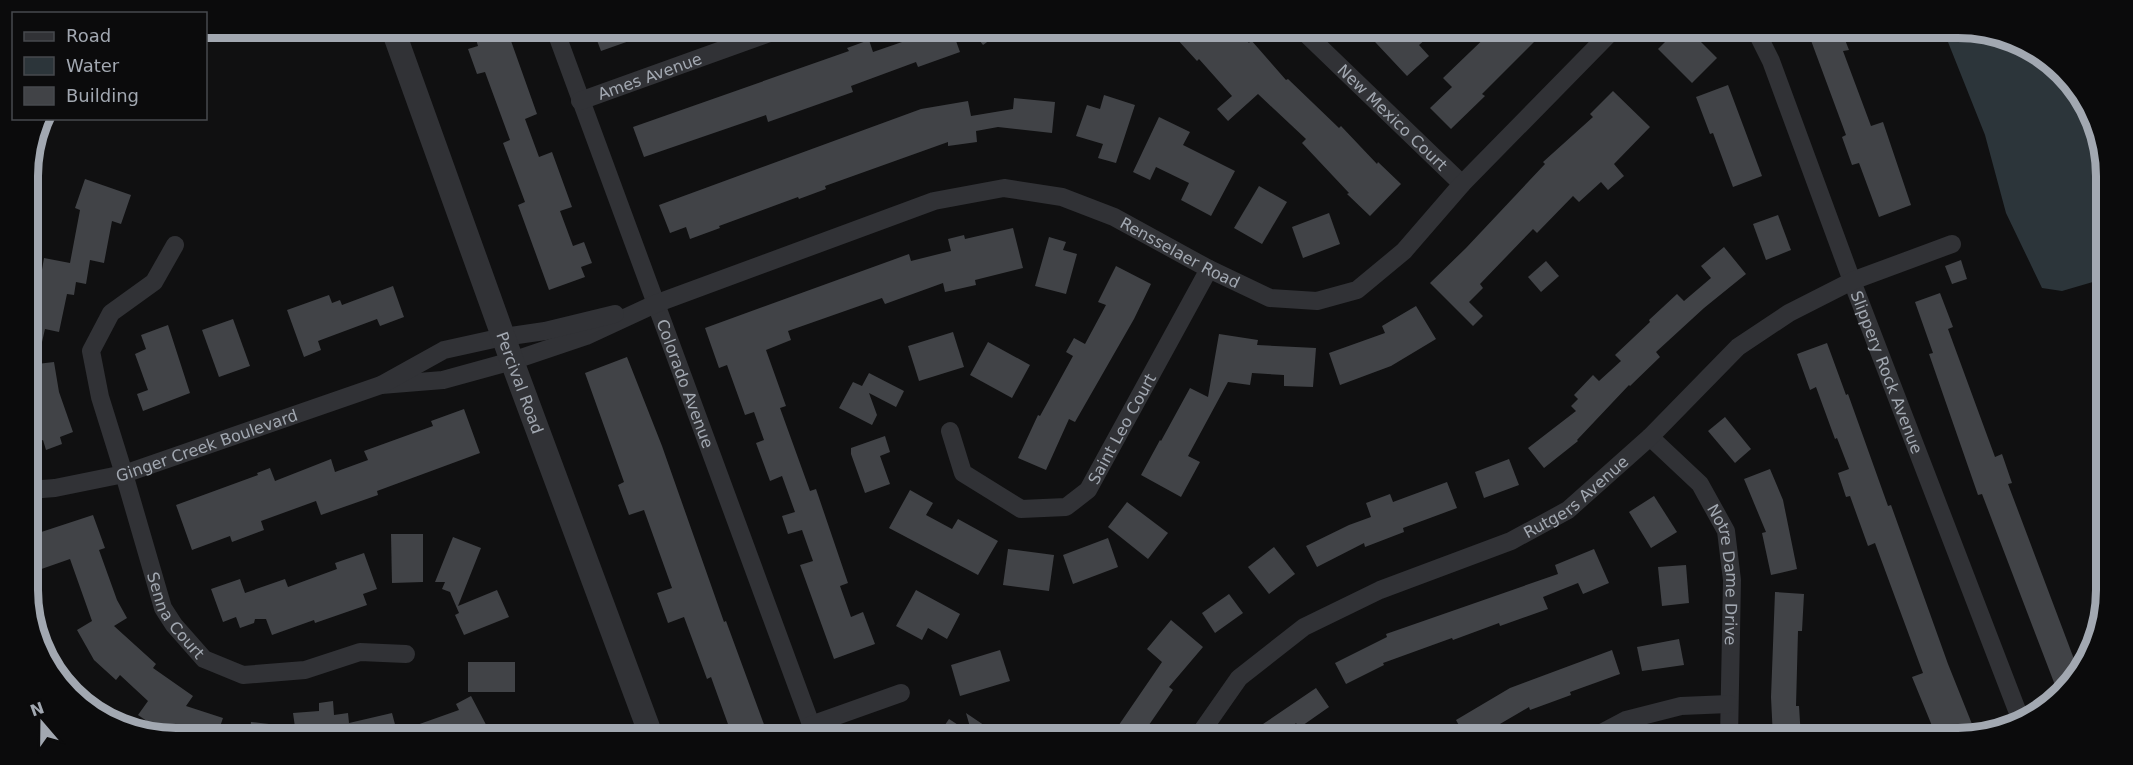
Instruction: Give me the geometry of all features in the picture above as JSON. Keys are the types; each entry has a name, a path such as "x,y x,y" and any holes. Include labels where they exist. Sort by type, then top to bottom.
{"street":[{"name":"Percival Road","path":"397,38 503,337 648,728"},
{"name":"Colorado Avenue","path":"558,38 813,728"},
{"name":"Ames Avenue","path":"580,102 756,38"},
{"name":"New Mexico Court","path":"1310,38 1462,184"},
{"name":"Rensselaer Road","path":"512,361 586,336 655,304 934,201 1004,188 1062,197 1114,217 1209,269 1270,298 1317,301 1356,290 1404,251 1462,184 1605,38"},
{"name":"Slippery Rock Avenue","path":"1760,38 1771,61 1852,281 2018,713"},
{"name":"Rutgers Avenue","path":"1204,727 1239,678 1304,627 1380,590 1511,541 1569,510 1650,437 1738,347 1789,314 1852,281 1952,244"},
{"name":"Senna Court","path":"175,245 154,282 111,313 91,351 100,397 163,608 174,625 204,659 243,675 305,670 360,652 406,654"},
{"name":"Saint Leo Court","path":"950,431 963,473 1021,509 1066,507 1088,490 1209,269"},
{"name":"Rensselaer Road","path":"503,337 545,331 655,304"},
{"name":"Ginger Creek Boulevard","path":"38,489 124,474 381,386 444,350 503,337"},
{"name":"Ginger Creek Boulevard","path":"381,386 443,380 512,361"},
{"name":"Notre Dame Drive","path":"1650,437 1700,484 1726,531 1732,580 1729,727"},
{"path":"822,728 901,693"},
{"path":"1612,727 1626,720 1681,706 1729,704"}],"water":[{"path":"1946,38 1993,42 2026,56 2055,78 2077,106 2091,140 2094,157 2096,281 2062,291 2042,288 2006,213 1985,135"}],"building":[{"path":"476,38 510,38 537,114 525,119 539,157 552,152 572,207 560,211 573,246 584,242 592,263 581,267 585,277 549,290 518,205 525,202 503,143 510,140 485,72 477,74 468,49 478,46"},
{"path":"596,38 638,38 601,51"},
{"path":"914,38 955,38 960,52 918,67 916,62 851,86 853,92 768,122 766,115 644,157 633,127 849,51 847,48 869,40 873,52"},
{"path":"978,38 993,38 983,45"},
{"path":"1176,38 1244,38 1249,43 1251,40 1286,80 1288,79 1339,128 1341,126 1377,164 1378,162 1401,184 1370,216 1347,194 1349,193 1302,143 1306,139 1258,94 1228,121 1217,109 1232,96 1199,59 1197,61"},
{"path":"1371,38 1427,38 1419,45 1429,56 1407,76"},
{"path":"1485,38 1538,38 1451,129 1430,108 1452,87 1443,78"},
{"path":"1669,38 1697,38 1717,58 1692,83 1658,49"},
{"path":"1810,38 1844,38 1849,50 1843,51 1871,126 1883,122 1911,205 1879,217 1859,163 1852,165 1842,137 1846,135"},
{"path":"1728,85 1762,176 1733,187 1713,133 1710,134 1696,97"},
{"path":"1613,91 1650,127 1614,164 1624,176 1608,190 1601,182 1579,202 1573,196 1537,233 1533,229 1480,284 1483,288 1469,302 1483,316 1473,326 1430,283 1545,164 1543,162 1593,117 1590,114"},
{"path":"1104,95 1135,105 1116,163 1098,158 1103,144 1076,136 1087,105 1100,109"},
{"path":"1014,98 1055,102 1052,133 998,127 976,131 977,142 948,146 948,142 825,186 826,189 719,226 720,228 690,239 686,227 670,233 659,205 921,109 968,101 971,116 1013,109"},
{"path":"1159,117 1190,132 1183,145 1235,171 1211,216 1181,200 1189,183 1156,167 1150,180 1133,172"},
{"path":"85,179 131,195 121,224 112,221 104,263 90,260 86,284 76,282 74,295 67,294 59,332 45,329 38,360 38,293 44,258 70,263 80,210 75,208"},
{"path":"1259,186 1287,202 1262,244 1234,228"},
{"path":"1329,213 1340,244 1303,258 1292,227"},
{"path":"1778,215 1791,250 1766,260 1753,224"},
{"path":"1013,228 1023,268 975,280 976,285 945,292 943,283 885,304 882,298 788,331 791,340 766,350 786,406 780,408 810,491 816,489 848,583 840,586 851,617 863,612 875,644 834,659 800,565 813,561 802,530 788,534 782,516 795,512 782,476 770,481 756,443 764,440 754,412 745,415 727,365 719,368 705,328 909,254 911,261 951,251 948,239 964,235 965,239"},
{"path":"1049,237 1066,242 1063,250 1077,254 1066,294 1035,286"},
{"path":"1724,247 1746,274 1704,308 1656,352 1660,357 1629,385 1578,441 1544,468 1528,448 1576,411 1571,406 1578,399 1574,395 1593,375 1599,381 1621,361 1615,355 1650,322 1649,320 1677,294 1684,301 1711,278 1701,266"},
{"path":"1961,260 1967,279 1952,284 1945,266"},
{"path":"1546,261 1559,276 1541,292 1528,277"},
{"path":"1116,266 1151,284 1134,319 1075,422 1069,419 1046,470 1018,458 1038,415 1040,416 1073,356 1066,352 1074,338 1085,344 1106,305 1098,302"},
{"path":"393,286 404,317 380,326 377,319 318,341 321,350 304,357 287,310 329,295 332,303 340,300 342,305"},
{"path":"1940,293 1953,327 1948,329 1995,457 2002,454 2012,483 2008,484 2075,661 2056,686 1982,494 1978,495 1929,354 1933,353 1915,302"},
{"path":"1416,306 1436,339 1391,366 1340,385 1329,353 1385,333 1382,326"},
{"path":"233,319 250,366 219,377 202,330"},
{"path":"168,325 190,393 143,411 137,394 148,390 135,354 146,349 141,335"},
{"path":"953,332 964,367 919,381 908,346"},
{"path":"1219,334 1258,340 1257,345 1316,348 1313,387 1284,386 1284,375 1252,373 1250,385 1228,382 1188,456 1200,462 1181,497 1141,475 1190,388 1208,397"},
{"path":"988,342 1030,365 1012,398 970,375"},
{"path":"1827,343 1888,506 1891,505 1973,726 1932,727 1912,677 1923,673 1875,543 1868,546 1850,496 1846,497 1838,473 1849,469 1816,387 1810,390 1797,354"},
{"path":"627,357 765,728 729,728 711,677 707,679 684,617 668,623 657,593 672,588 644,510 629,515 618,485 624,482 585,373"},
{"path":"54,362 59,392 73,432 60,437 62,444 46,450 43,440 38,442 38,364"},
{"path":"869,373 904,391 896,407 869,393 877,415 872,425 839,408 853,382 862,386"},
{"path":"464,409 480,453 377,491 378,495 321,515 316,501 261,521 264,530 232,542 230,536 192,550 176,505 258,475 257,473 270,468 275,481 331,459 335,472 368,460 364,451 433,426 431,421"},
{"path":"1725,417 1751,449 1735,463 1708,431"},
{"path":"885,436 890,452 880,456 890,484 865,493 851,448"},
{"path":"1509,459 1519,485 1484,498 1475,472"},
{"path":"1770,469 1783,500 1797,569 1771,575 1762,533 1766,532 1744,479"},
{"path":"1447,482 1457,508 1403,528 1404,532 1365,547 1364,543 1317,567 1306,546 1371,517 1366,503 1390,494 1393,502"},
{"path":"910,490 933,503 926,515 952,529 958,519 998,541 978,575 889,528"},
{"path":"1654,496 1677,532 1651,548 1629,512"},
{"path":"1127,502 1168,533 1148,559 1108,527"},
{"path":"93,515 105,548 99,550 117,600 127,618 114,626 156,664 153,668 193,696 186,706 223,718 220,728 153,726 138,715 148,701 120,675 116,680 94,660 77,630 92,621 70,559 38,570 38,533"},
{"path":"391,534 423,534 423,582 392,583"},
{"path":"453,537 481,548 458,606 497,590 509,617 464,635 455,615 459,613 450,592 442,589 445,582 435,582"},
{"path":"1108,538 1118,567 1073,584 1063,555"},
{"path":"1274,547 1295,574 1269,594 1248,567"},
{"path":"1008,549 1054,555 1049,591 1003,585"},
{"path":"1594,549 1609,583 1583,594 1578,583 1543,597 1548,609 1500,626 1499,623 1453,640 1452,638 1383,663 1384,665 1346,684 1335,663 1387,637 1386,634 1558,574 1555,565"},
{"path":"364,553 377,589 363,594 367,605 272,635 266,619 255,619 254,623 240,628 236,617 223,622 211,589 240,579 245,593 285,579 288,587 337,569 335,563"},
{"path":"1686,565 1689,603 1662,606 1658,567"},
{"path":"916,590 960,614 947,639 928,628 922,640 896,626"},
{"path":"1775,592 1804,594 1802,631 1798,631 1796,706 1799,706 1800,727 1772,727 1771,697"},
{"path":"1229,594 1243,613 1215,633 1202,613"},
{"path":"1171,620 1203,647 1169,687 1173,690 1147,727 1117,727 1162,662 1147,649"},
{"path":"1679,639 1684,665 1642,671 1637,647"},
{"path":"1000,650 1010,681 960,696 951,665"},
{"path":"1612,650 1620,674 1570,692 1571,695 1530,710 1529,707 1494,727 1460,727 1456,720 1510,688"},
{"path":"468,662 515,662 515,692 468,692"},
{"path":"1316,688 1329,707 1300,727 1296,723 1292,727 1260,727"},
{"path":"471,696 488,728 409,728 459,710 456,704"},
{"path":"333,701 334,715 348,713 349,723 392,713 396,728 250,728 251,722 295,727 293,713 319,711 319,703"},
{"path":"966,713 988,728 970,728"},
{"path":"949,719 962,728 943,728"}]}
